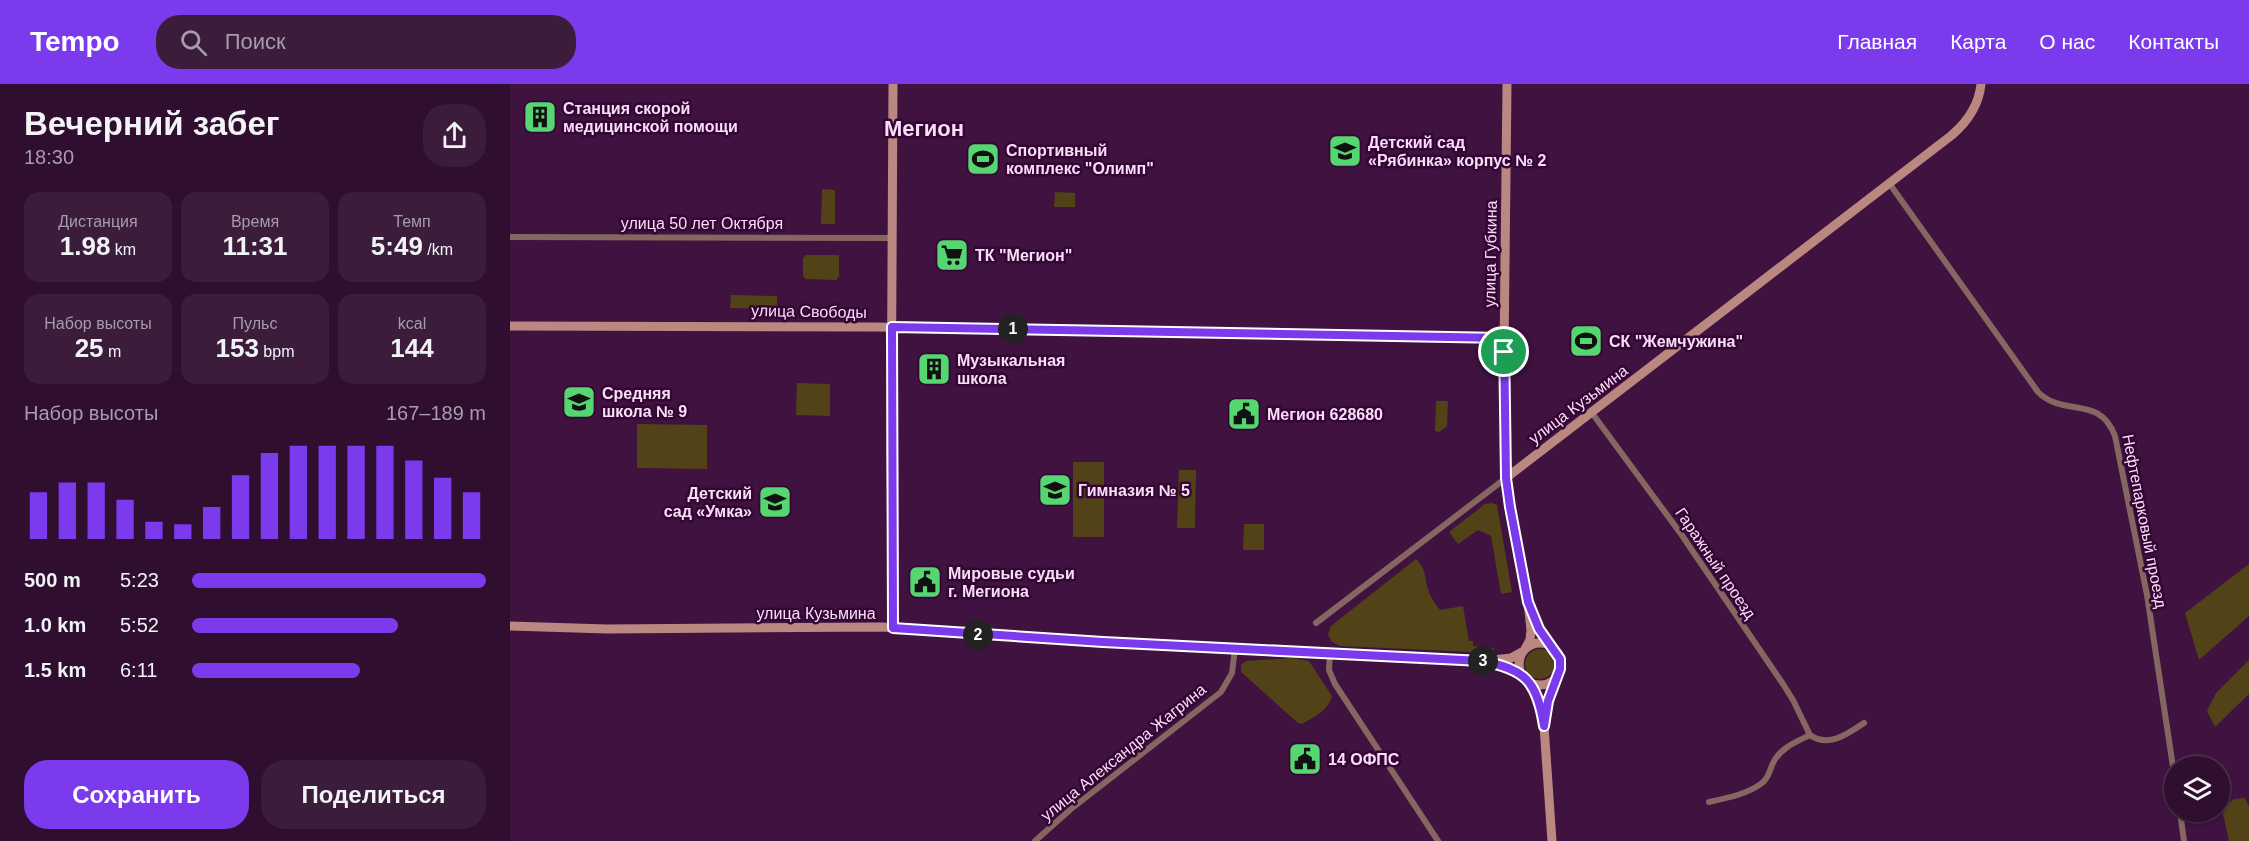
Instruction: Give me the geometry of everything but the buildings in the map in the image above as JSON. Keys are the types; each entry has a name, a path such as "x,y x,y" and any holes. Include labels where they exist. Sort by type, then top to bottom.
{"main road":[{"path":"893,84 893,628"},
{"name":"улица Губкина","path":"1507,84 1504,338 1506,478 1528,602"},
{"name":"улица Кузьмина","path":"1506,478 1961,127 1974,110 1981,84"},
{"name":"улица Свободы","path":"510,326 892,327 1504,338"},
{"path":"1528,602 1539,629 1560,659 1559,672 1548,701 1544,726"},
{"path":"1528,602 1530,640 1519,663 1524,678 1538,700 1544,726 1552,841"},
{"name":"улица Кузьмина","path":"510,626 607,629 893,628 1103,642 1482,661"},
{"path":"1482,661 1511,658 1539,643 1554,648"},
{"path":"1482,661 1508,666 1536,684 1553,680 1559,672"}],"street":[{"name":"Нефтепарковый проезд","path":"1889,183 2038,392 2057,404 2096,411 2112,427 2148,605 2171,756"},
{"name":"улица 50 лет Октября","path":"510,237 893,238"},
{"name":"Гаражный проезд","path":"1592,412 1681,534 1783,684 1810,735"},
{"name":"улица Кузьмина","path":"1316,624 1506,478"},
{"name":"улица Александра Жагрина","path":"1035,841 1089,794 1221,692 1232,673 1235,648"},
{"path":"1330,653 1329,670 1335,684 1438,841"},
{"path":"1709,802 1742,793 1762,783 1782,750 1810,735 1819,740 1834,739 1864,723"},
{"path":"2181,822 2184,841"}],"shaded area":[{"path":"822,189 835,190 835,224 821,224"},
{"path":"1055,192 1075,193 1075,207 1054,207"},
{"path":"806,255 839,255 839,276 836,280 806,279 803,276 803,258"},
{"path":"731,295 777,296 777,309 730,308"},
{"path":"797,383 830,384 830,416 796,415"},
{"path":"1436,401 1448,401 1447,426 1439,432 1435,431"},
{"path":"637,424 707,425 707,469 637,468"},
{"path":"1073,462 1104,462 1104,537 1073,537"},
{"path":"1179,470 1196,470 1195,528 1177,528"},
{"path":"1485,504 1497,505 1512,592 1501,594 1491,536 1478,530 1458,544 1449,532"},
{"path":"1244,524 1264,524 1264,550 1243,550"},
{"path":"1416,559 1424,570 1430,595 1440,610 1463,606 1469,641 1473,641 1473,646 1494,648 1494,653 1340,646 1332,642 1328,635 1331,626"},
{"path":"2249,564 2249,616 2199,660 2185,613"},
{"path":"1540,649 1546,650 1554,658 1554,670 1546,678 1540,679 1534,678 1526,670 1525,664 1526,658 1534,650"},
{"path":"1293,658 1309,661 1332,696 1324,709 1302,724 1298,723 1241,672 1241,665 1246,661"},
{"path":"2249,660 2249,694 2215,727 2207,711 2216,693"},
{"path":"2245,798 2249,807 2249,841 2229,841 2225,822 2230,822 2230,802 2234,799"}],"place":[{"name":"Станция скорой медицинской помощи","path":"540,117"},
{"name":"Детский сад «Рябинка» корпус № 2","path":"1345,151"},
{"name":"Спортивный комплекс \"Олимп\"","path":"983,159"},
{"name":"ТК \"Мегион\"","path":"952,255"},
{"name":"СК \"Жемчужина\"","path":"1586,341"},
{"name":"Музыкальная школа","path":"934,369"},
{"name":"Средняя школа № 9","path":"579,402"},
{"name":"Мегион 628680","path":"1244,414"},
{"name":"Гимназия № 5","path":"1055,490"},
{"name":"Детский сад «Умка»","path":"775,502"},
{"name":"Мировые судьи г. Мегиона","path":"925,582"},
{"name":"14 ОФПС","path":"1305,759"}],"district":[{"name":"Мегион","path":"924,128"}],"route":[{"path":"892,327 1504,338 1504,352 1506,478 1510,507 1528,602 1539,629 1558,653 1561,666 1548,701 1544,726 1534,692 1522,675 1508,666 1482,661 1172,646 941,633 893,628 892,327"}]}
